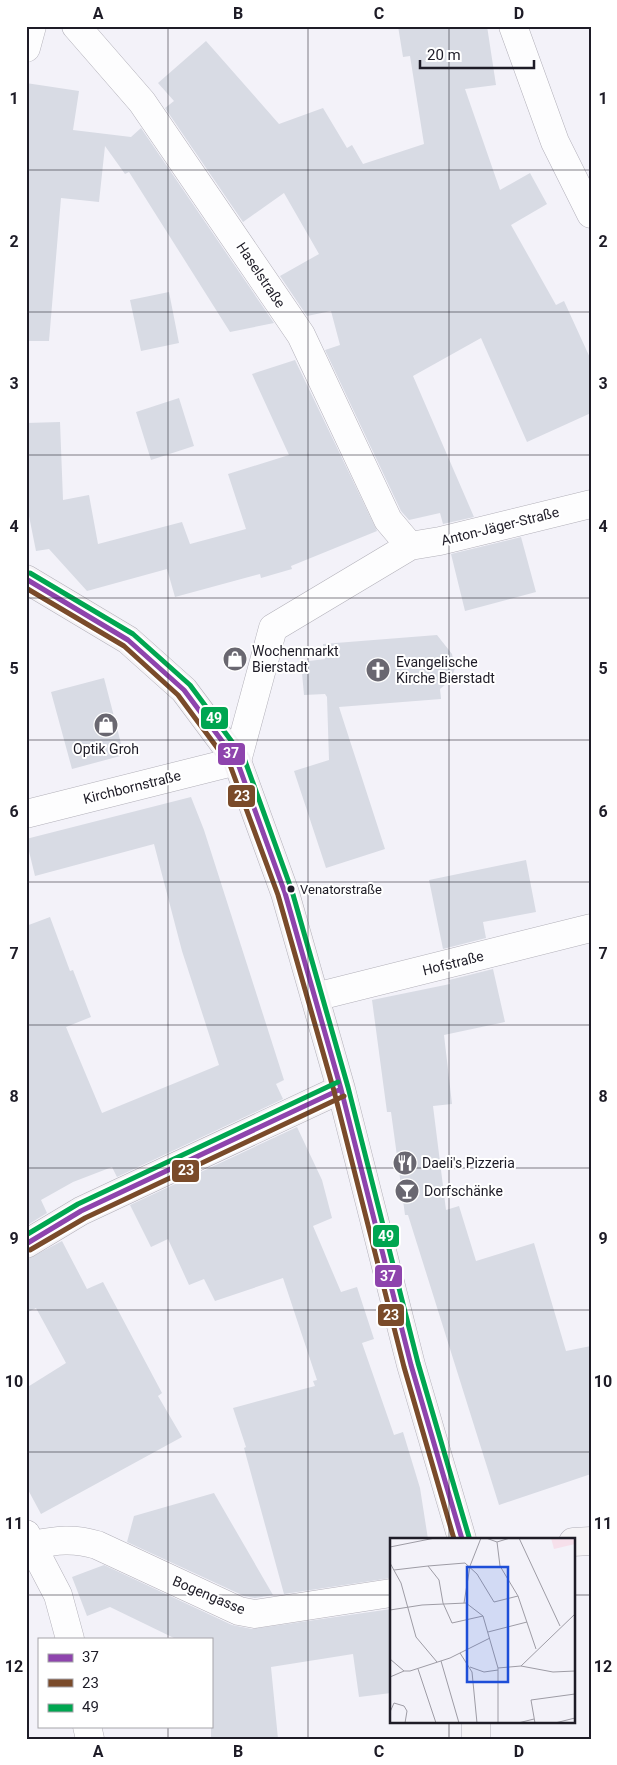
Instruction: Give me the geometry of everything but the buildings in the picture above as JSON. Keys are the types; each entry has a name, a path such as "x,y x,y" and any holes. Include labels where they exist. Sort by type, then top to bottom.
{"main road":[{"path":"26,579 128,640 184,690 238,761 285,893 341,1089 411,1365 462,1538"},
{"path":"26,1244 81,1211 341,1089"},
{"path":"574,1542 591,1541"},
{"path":"476,1722 476,1739"}],"street":[{"path":"26,48 32,26"},
{"name":"Haselstraße","path":"76,26 142,102 301,335 388,520 410,546"},
{"path":"513,26 555,142 591,214"},
{"name":"Anton-Jäger-Straße","path":"410,546 440,541 591,504"},
{"path":"238,761 273,628 410,546"},
{"name":"Kirchbornstraße","path":"26,814 238,761"},
{"name":"Hofstraße","path":"314,997 591,928"},
{"path":"30,1539 58,1595 70,1638"},
{"name":"Bogengasse","path":"30,1539 79,1540 97,1545 240,1611 255,1614 390,1593"}],"transit line":[{"name":"49","path":"30,573 133,634 190,685 244,758 292,891 348,1087 418,1363 469,1537"},
{"name":"37","path":"26,579 128,640 184,690 237,761 285,893 341,1089 411,1365 462,1538"},
{"name":"23","path":"26,588 124,646 178,695 230,765 278,895 334,1091 404,1367 454,1538"},
{"name":"49","path":"26,1235 78,1204 338,1082"},
{"name":"37","path":"26,1244 81,1211 341,1089"},
{"name":"23","path":"30,1250 85,1218 344,1096"}],"place":[{"name":"Wochenmarkt Bierstadt","path":"235,659"},
{"name":"Evangelische Kirche Bierstadt","path":"378,670"},
{"name":"Optik Groh","path":"106,725"},
{"name":"Venatorstraße","path":"291,889"},
{"name":"Daeli's Pizzeria","path":"405,1163"},
{"name":"Dorfschänke","path":"407,1191"}]}
